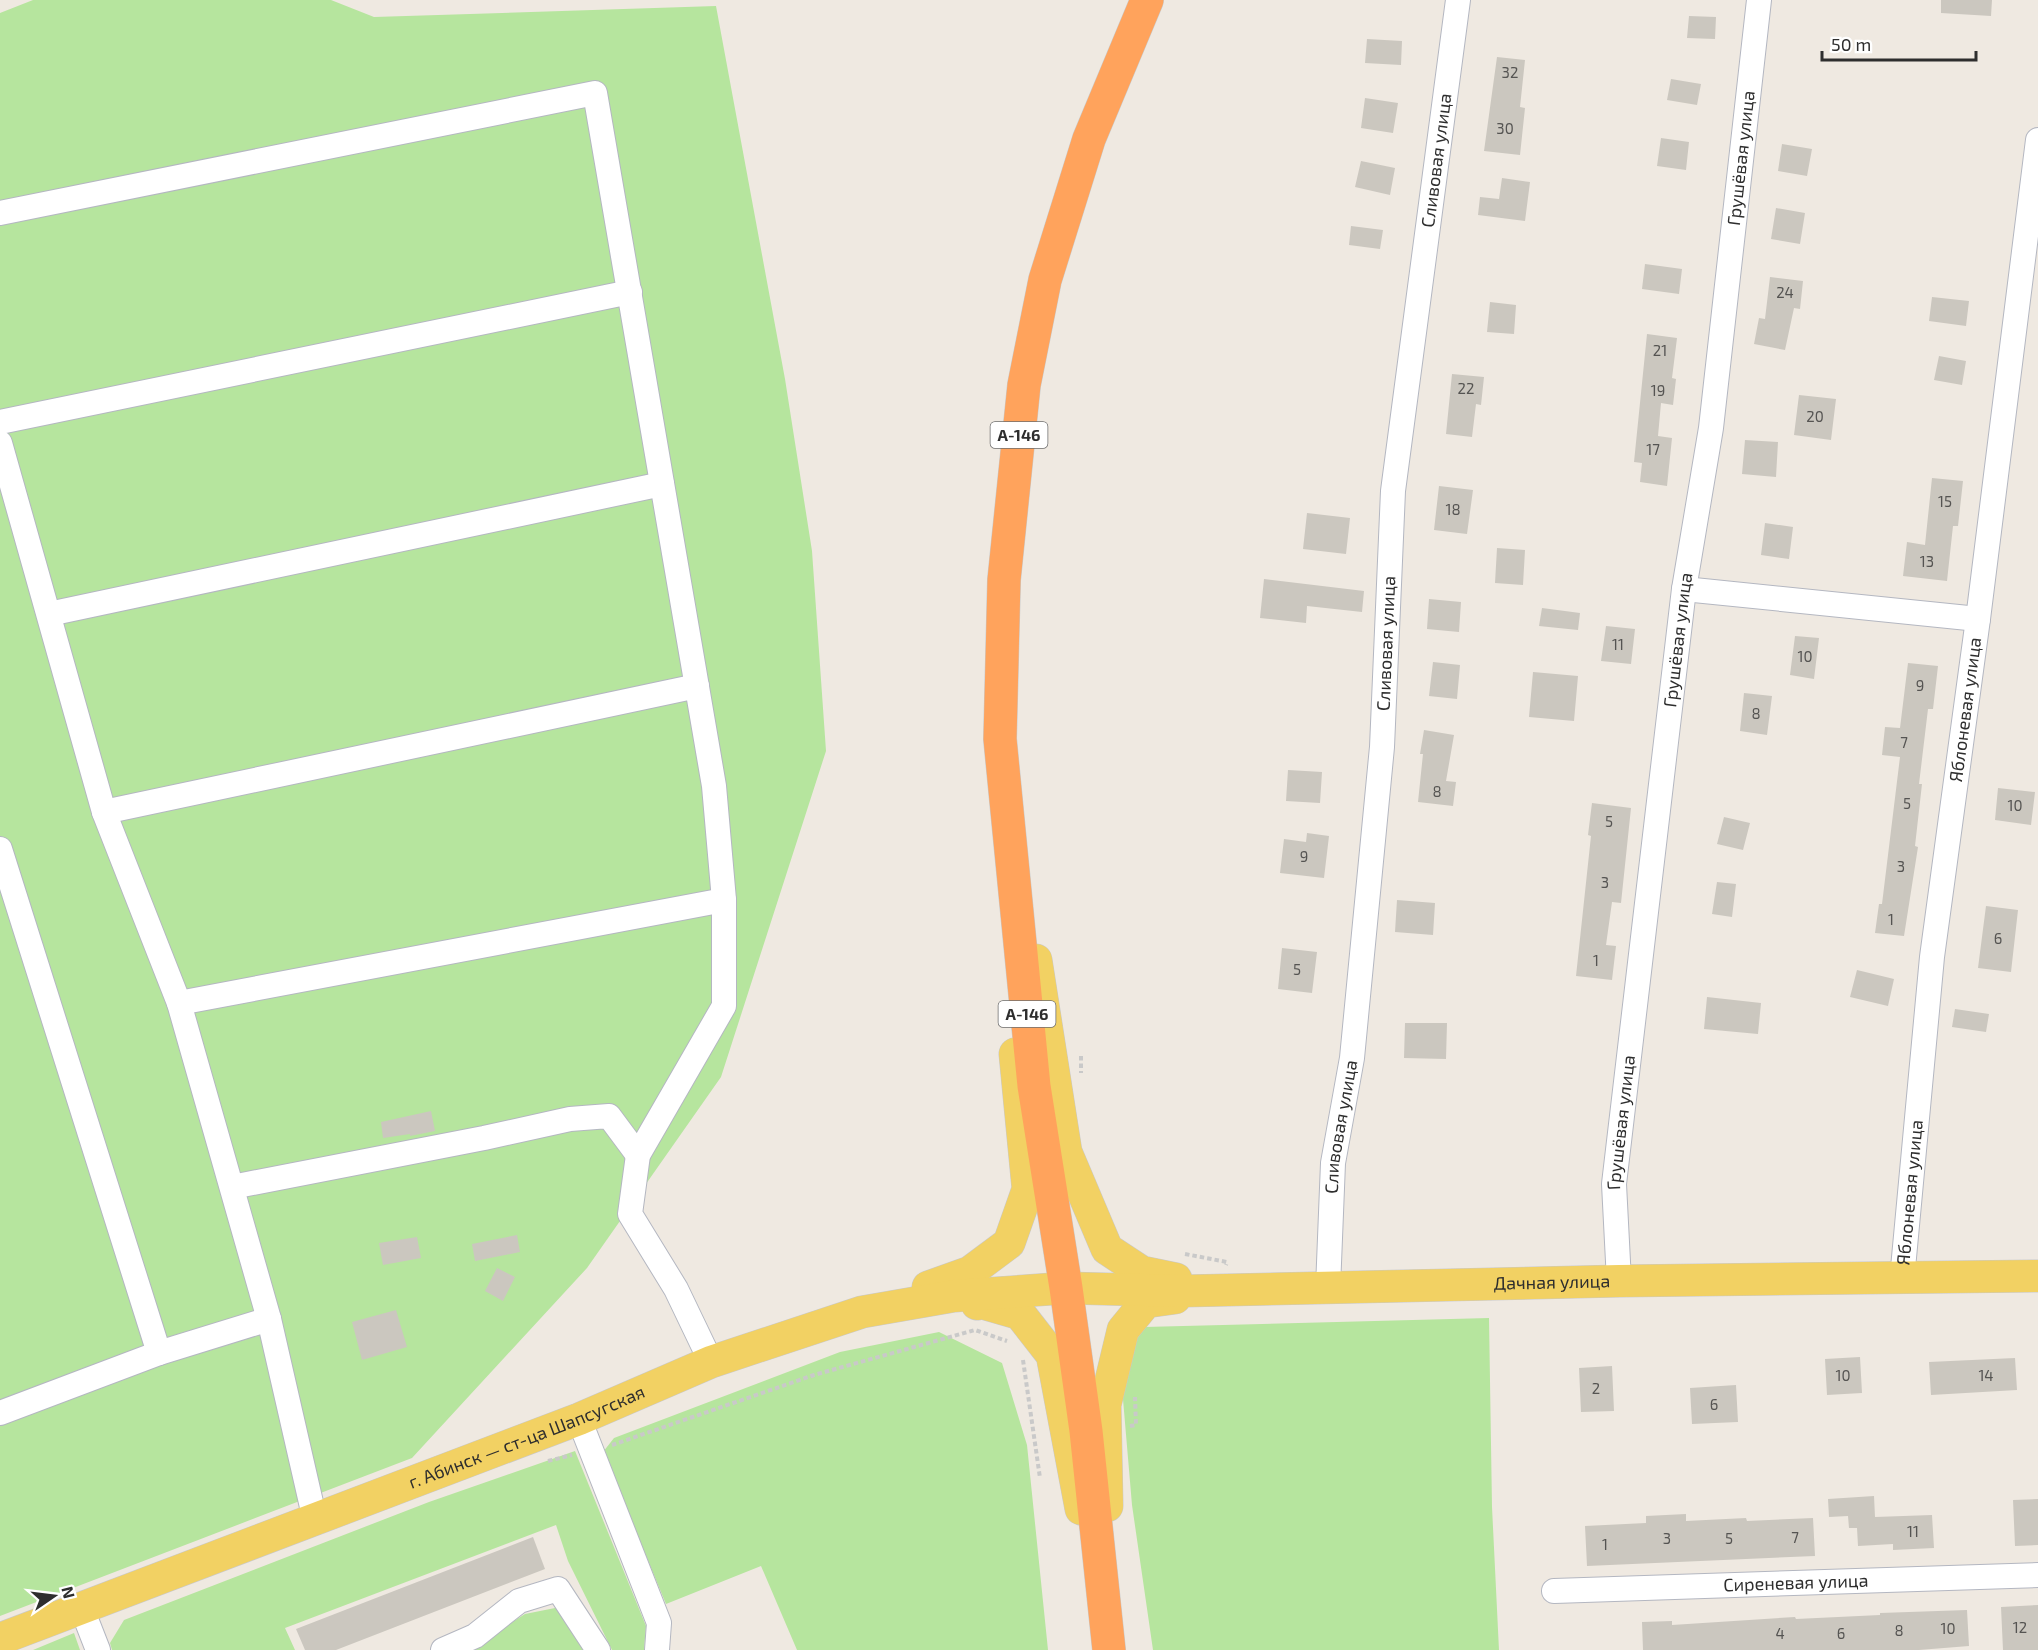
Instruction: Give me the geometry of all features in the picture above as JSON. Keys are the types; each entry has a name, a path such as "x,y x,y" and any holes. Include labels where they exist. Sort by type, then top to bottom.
{"highway":[{"name":"А-146","path":"1109,1650 1086,1431 1034,1086 1000,739 1004,580 1024,385 1045,280 1089,138 1147,0"}],"main road":[{"path":"1000,739 1066,1152 1107,1249 1142,1272 1224,1290"},
{"path":"862,1312 970,1272 1009,1243 1028,1189 1010,999 1000,739"},
{"name":"Дачная улица","path":"1066,1288 1224,1290 1619,1281 2038,1276"},
{"name":"г. Абинск — ст-ца Шапсугская","path":"0,1639 579,1419 711,1362 862,1312 954,1296 1066,1288"},
{"path":"1109,1650 1105,1405 1123,1330 1146,1302 1224,1290"},
{"path":"862,1312 982,1303 1020,1314 1052,1355 1109,1650"}],"street":[{"name":"Сливовая улица","path":"1328,1288 1333,1164 1352,1058 1382,747 1393,491 1458,0"},
{"name":"Грушёвая улица","path":"1619,1281 1614,1184 1684,589 1711,428 1759,0"},
{"path":"0,213 595,93 714,786 724,900 724,1006 638,1155 630,1214 676,1289 711,1362"},
{"name":"Яблоневая улица","path":"1902,1279 1932,957 1978,619 2038,140"},
{"path":"0,422 630,292"},
{"path":"0,442 104,812 179,1003 269,1319 315,1520"},
{"path":"49,614 662,484"},
{"path":"1684,589 1978,619"},
{"path":"104,812 697,686"},
{"path":"0,849 159,1353"},
{"path":"179,1003 724,900"},
{"path":"232,1187 570,1119 609,1116 638,1155"},
{"path":"0,1413 159,1353 269,1319"},
{"path":"579,1419 659,1623 657,1650"},
{"name":"Сиреневая улица","path":"1554,1591 2038,1575"},
{"path":"443,1650 475,1636 519,1601 558,1589 598,1650"},
{"path":"82,1609 98,1650"}],"green space":[{"path":"33,0 331,0 374,17 716,6 785,379 812,551 826,751 721,1077 587,1268 412,1458 0,1616 0,13"},
{"path":"1489,1318 1492,1507 1499,1650 1153,1650 1132,1505 1120,1364 1144,1327"},
{"path":"939,1332 1002,1363 1027,1445 1048,1650 797,1650 761,1566 666,1604 603,1452 614,1438 840,1352"},
{"path":"575,1451 646,1626 644,1650 612,1650 568,1561 556,1525 285,1628 295,1650 112,1650 110,1643 124,1620 429,1502"},
{"path":"560,1607 592,1650 464,1650 478,1644 525,1614"},
{"path":"74,1633 80,1650 33,1650"}],"building":[{"path":"1941,0 1992,0 1991,16 1941,13"},
{"path":"1689,16 1716,17 1715,39 1687,38"},
{"path":"1367,39 1402,41 1401,65 1365,63"},
{"path":"1497,57 1525,60 1520,107 1525,108 1520,155 1484,151"},
{"path":"1671,79 1701,84 1697,105 1667,100"},
{"path":"1365,98 1398,103 1393,133 1361,128"},
{"path":"1661,138 1689,142 1686,170 1657,166"},
{"path":"1782,144 1812,149 1807,176 1778,171"},
{"path":"1361,161 1395,168 1390,195 1355,187"},
{"path":"1502,178 1530,182 1525,221 1478,215 1480,197 1499,199"},
{"path":"1776,208 1805,213 1800,244 1771,239"},
{"path":"1351,226 1383,230 1380,249 1349,245"},
{"path":"1645,264 1682,269 1679,294 1642,289"},
{"path":"1770,277 1803,281 1800,309 1794,308 1785,350 1754,344 1759,318 1765,319"},
{"path":"1932,297 1969,301 1966,326 1929,321"},
{"path":"1490,302 1516,305 1514,334 1487,332"},
{"path":"1647,334 1677,338 1672,378 1676,379 1673,405 1661,403 1658,436 1672,438 1667,486 1640,482 1642,463 1634,462"},
{"path":"1939,356 1966,361 1962,385 1934,380"},
{"path":"1452,374 1484,377 1481,405 1476,404 1472,437 1446,434"},
{"path":"1799,395 1836,399 1831,440 1794,435"},
{"path":"1745,440 1778,442 1776,477 1742,474"},
{"path":"1932,478 1963,481 1958,526 1953,526 1947,581 1903,576 1907,542 1925,545"},
{"path":"1439,486 1473,490 1467,534 1434,530"},
{"path":"1307,513 1350,518 1346,554 1303,549"},
{"path":"1765,523 1793,527 1789,559 1761,555"},
{"path":"1497,548 1525,550 1523,585 1495,583"},
{"path":"1264,579 1364,591 1362,612 1307,606 1306,623 1260,618"},
{"path":"1429,599 1461,602 1459,632 1427,629"},
{"path":"1542,608 1580,613 1578,630 1539,626"},
{"path":"1606,626 1635,629 1631,664 1601,661"},
{"path":"1795,636 1819,638 1814,679 1790,675"},
{"path":"1433,662 1460,665 1457,699 1429,696"},
{"path":"1908,663 1938,666 1933,709 1928,709 1919,784 1922,784 1915,846 1918,847 1904,936 1875,933 1879,904 1882,904 1900,757 1882,755 1885,727 1900,728"},
{"path":"1533,672 1578,676 1574,721 1529,717"},
{"path":"1744,693 1772,696 1767,735 1740,731"},
{"path":"1424,730 1454,735 1446,781 1456,782 1453,806 1418,802 1423,754 1420,754"},
{"path":"1288,770 1322,772 1320,803 1286,801"},
{"path":"1998,788 2035,792 2031,825 1995,820"},
{"path":"1592,803 1631,808 1621,903 1612,902 1606,945 1616,946 1612,980 1576,976 1591,836 1588,835"},
{"path":"1724,817 1750,823 1743,850 1717,844"},
{"path":"1307,833 1329,836 1324,878 1280,873 1284,839 1306,842"},
{"path":"1717,882 1736,884 1732,917 1712,914"},
{"path":"1397,900 1435,903 1433,935 1395,932"},
{"path":"1986,906 2018,910 2011,972 1978,968"},
{"path":"1282,948 1317,952 1312,993 1278,989"},
{"path":"1857,970 1894,979 1888,1006 1850,997"},
{"path":"1707,997 1761,1003 1758,1034 1704,1029"},
{"path":"1955,1009 1989,1014 1986,1032 1952,1027"},
{"path":"1405,1023 1447,1023 1446,1059 1404,1058"},
{"path":"431,1111 435,1131 383,1138 381,1122"},
{"path":"517,1235 520,1252 475,1261 472,1244"},
{"path":"417,1237 421,1258 383,1265 379,1243"},
{"path":"497,1268 515,1277 503,1301 485,1291"},
{"path":"396,1310 407,1347 362,1360 352,1322"},
{"path":"1860,1357 1862,1393 1827,1395 1825,1359"},
{"path":"2015,1358 2017,1390 1931,1395 1929,1362"},
{"path":"1612,1366 1614,1411 1581,1412 1579,1368"},
{"path":"1736,1385 1738,1422 1692,1424 1690,1388"},
{"path":"1874,1496 1875,1517 1932,1515 1934,1548 1893,1550 1893,1544 1858,1546 1857,1528 1849,1528 1848,1516 1829,1517 1828,1499"},
{"path":"2038,1499 2038,1545 2015,1546 2013,1500"},
{"path":"1686,1514 1686,1521 1813,1518 1815,1556 1587,1566 1585,1526 1646,1523 1646,1516"},
{"path":"533,1537 545,1569 336,1650 305,1650 296,1629"},
{"path":"2038,1605 2038,1650 2003,1650 2001,1607"},
{"path":"1967,1610 1969,1646 1919,1650 1643,1650 1642,1622 1672,1621 1672,1625"}]}
